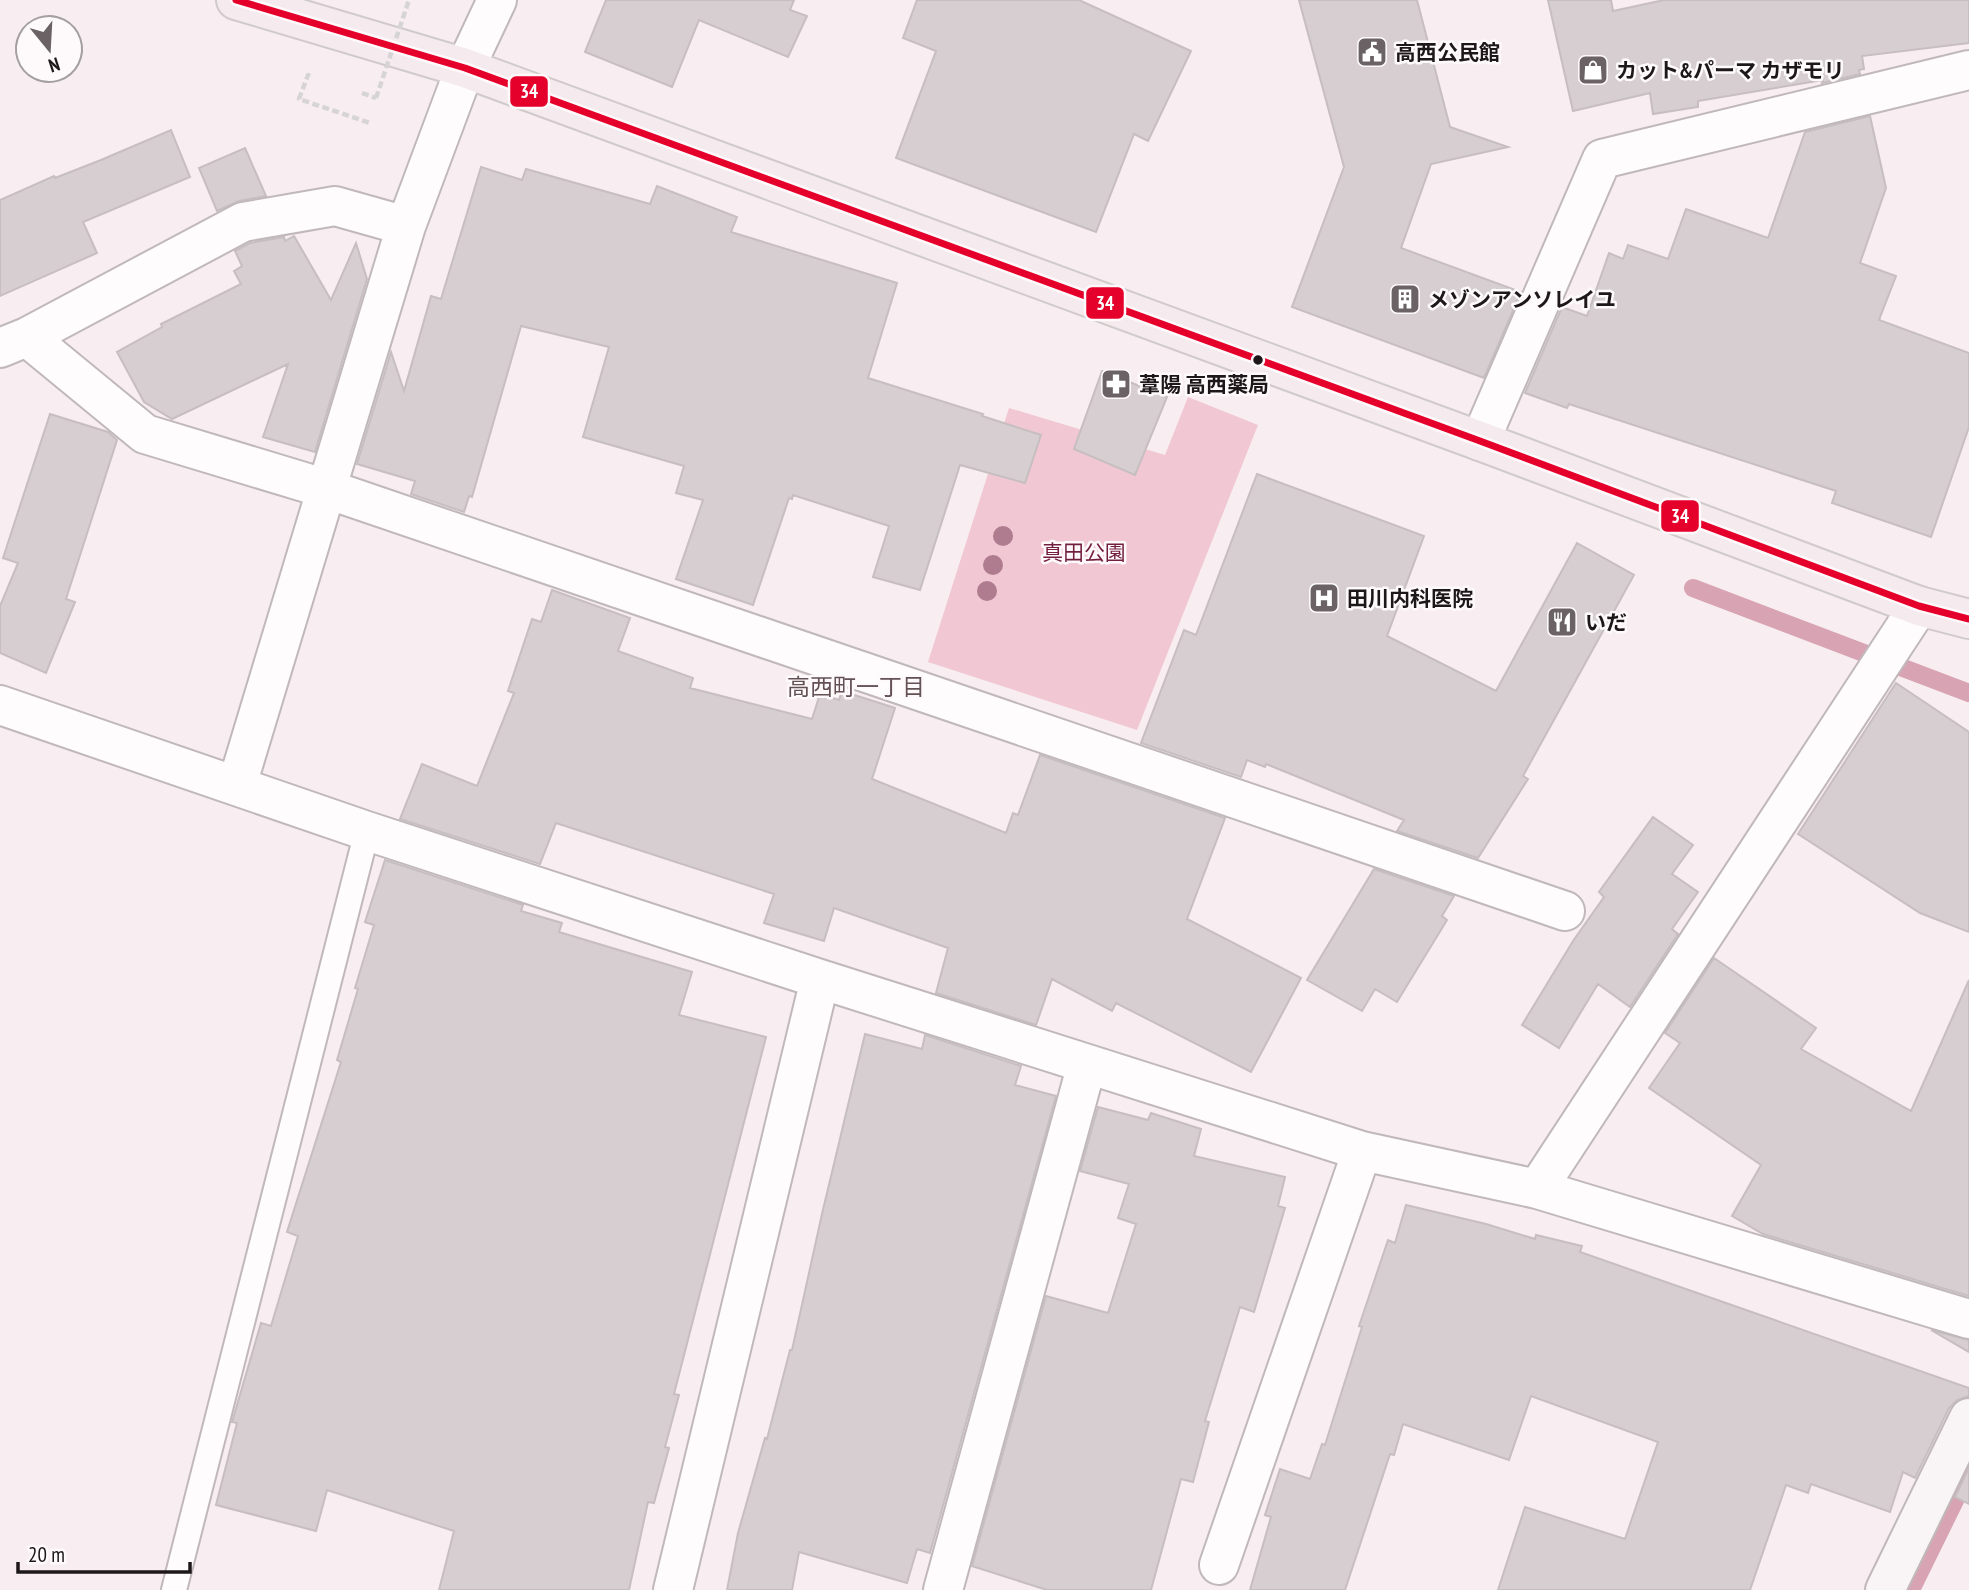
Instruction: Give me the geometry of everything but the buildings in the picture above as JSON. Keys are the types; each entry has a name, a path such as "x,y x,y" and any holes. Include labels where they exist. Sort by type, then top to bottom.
{"main road":[{"path":"236,0 465,68 1480,441 1919,607 1969,619"}],"street":[{"path":"237,785 406,226 465,68 497,0"},
{"path":"1480,441 1602,159 1969,70"},
{"path":"406,226 335,205 243,222 13,342 145,434 327,489 1565,911"},
{"path":"1537,1189 1919,607"},
{"path":"0,705 367,831 820,979 1363,1151 1537,1189 1969,1319"},
{"path":"673,1590 820,979"},
{"path":"943,1590 1087,1064"},
{"path":"1219,1565 1363,1151"},
{"path":"1885,1590 1969,1418"}],"lane":[{"path":"174,1590 367,831"}],"path":[{"path":"353,90 376,98 409,0"},
{"path":"319,79 307,75 299,99 370,123"}],"green space":[{"name":"真田公園","path":"1188,397 1258,425 1137,730 928,662 1009,408 1165,455"}],"waterway":[{"path":"1693,588 1969,693"},
{"path":"1911,1590 1969,1472"}],"transit line":[{"name":"34","path":"236,0 465,68 1480,441 1919,606 1969,619"}],"place":[{"name":"高西公民館","path":"1372,52"},
{"name":"カット&パーマ カザモリ","path":"1593,70"},
{"name":"メゾンアンソレイユ","path":"1405,299"},
{"name":"葦陽 高西薬局","path":"1116,384"},
{"name":"田川内科医院","path":"1324,598"},
{"name":"いだ","path":"1562,622"}],"district":[{"name":"高西町一丁目","path":"856,686"}]}
